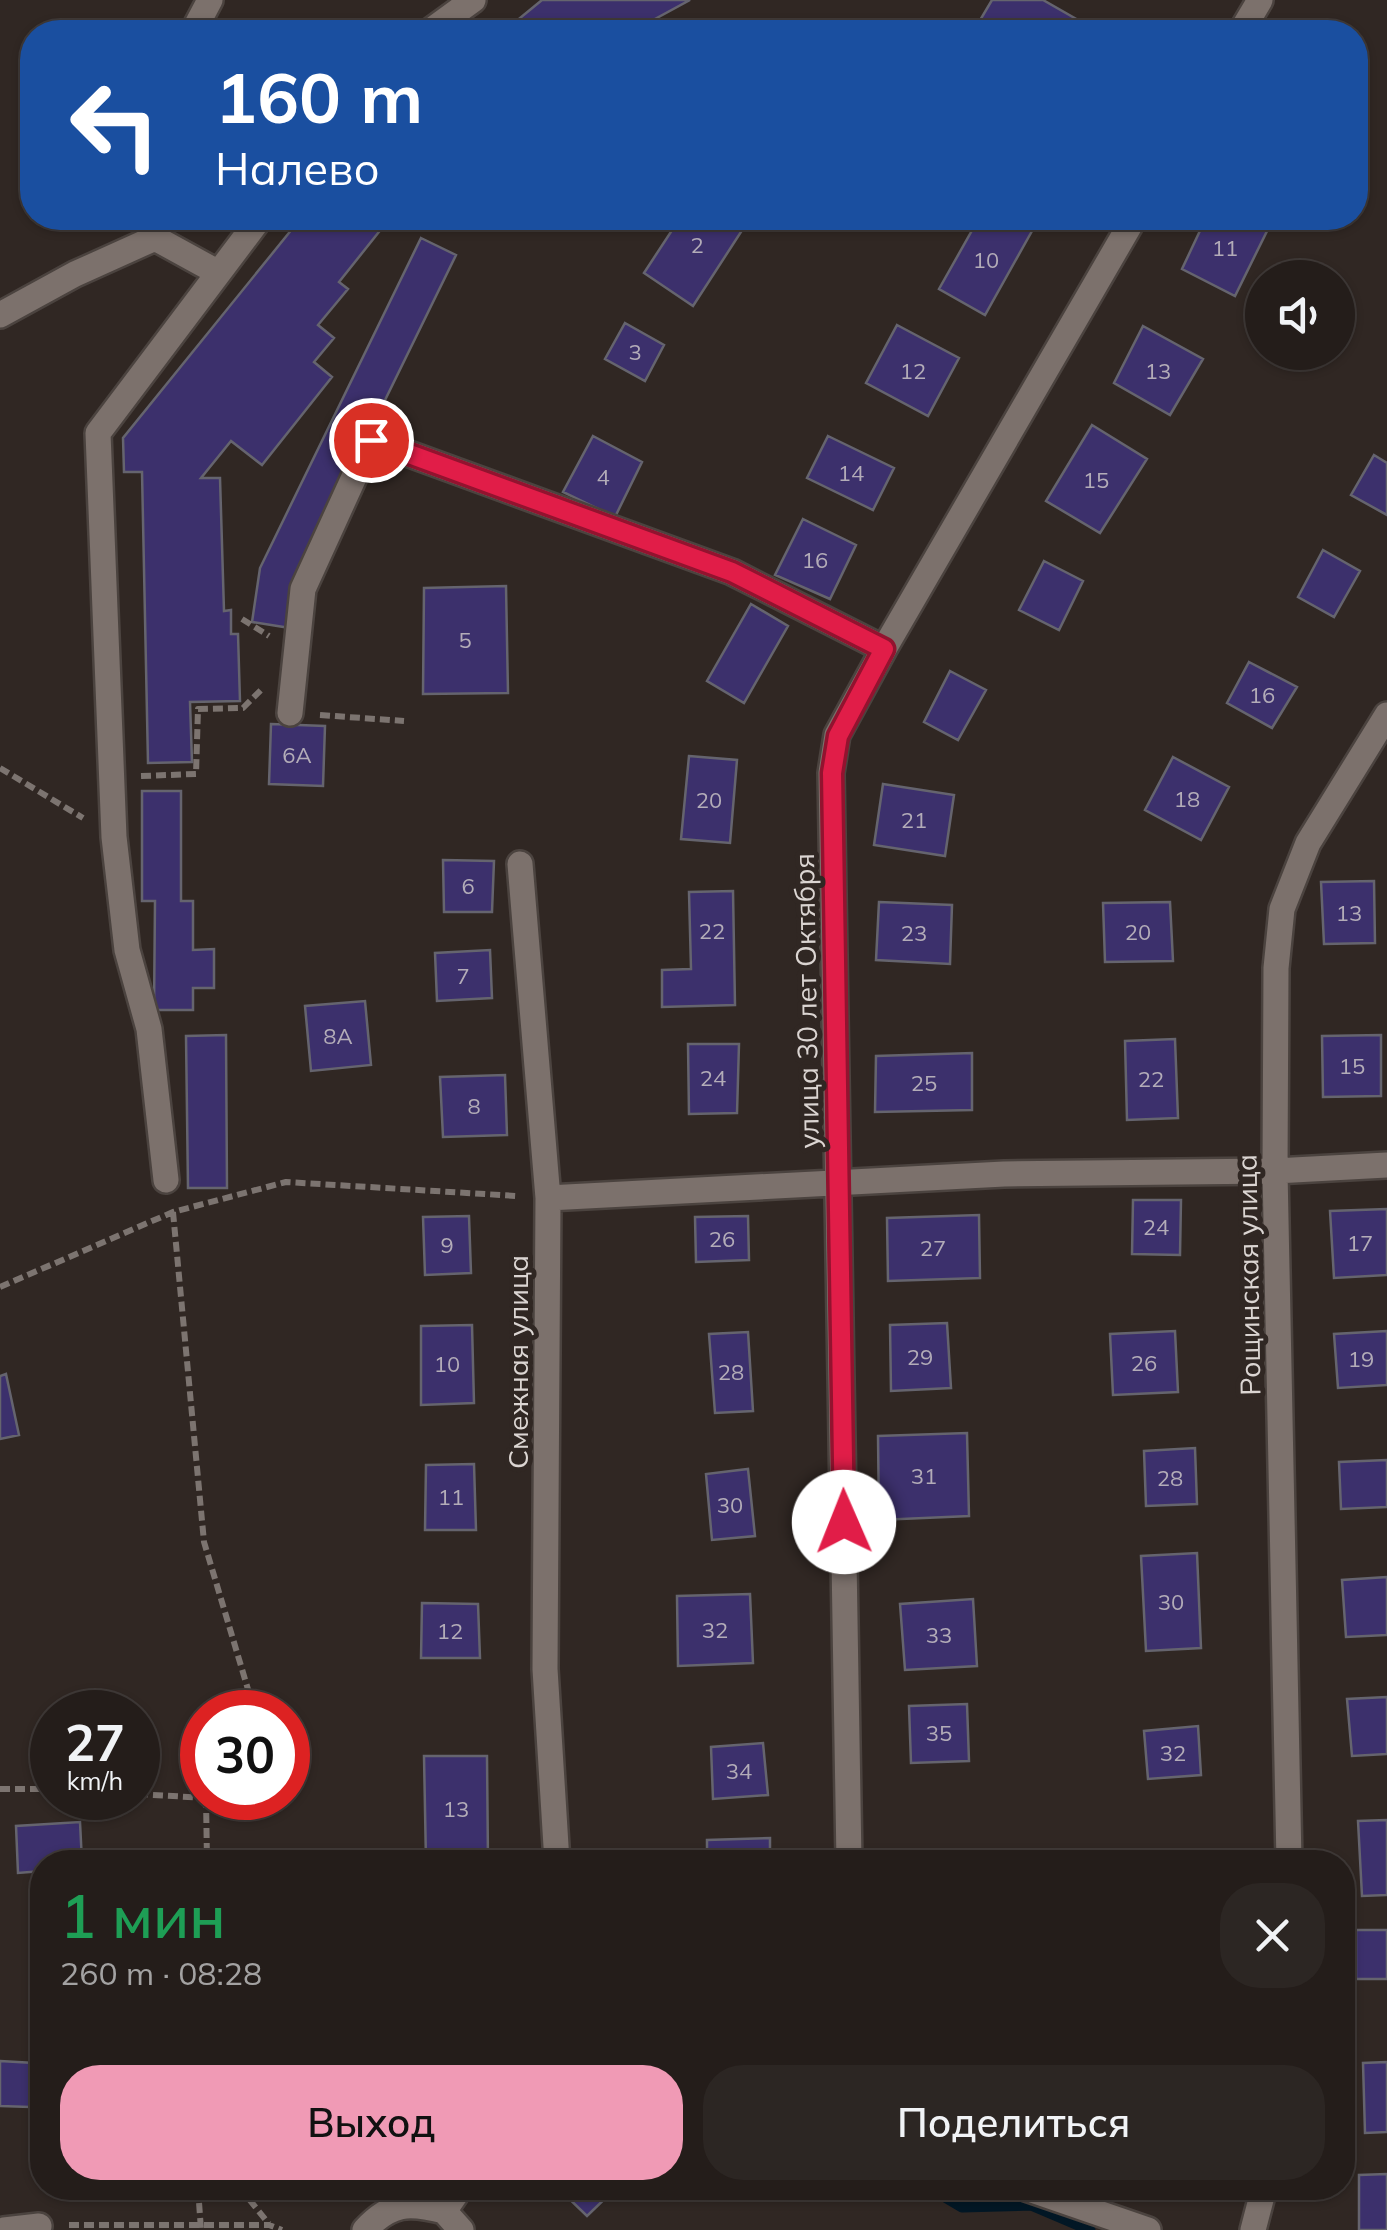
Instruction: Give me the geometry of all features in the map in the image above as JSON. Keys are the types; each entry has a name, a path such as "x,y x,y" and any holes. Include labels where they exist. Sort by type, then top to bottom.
{"street":[{"path":"446,20 473,0"},
{"path":"0,315 150,230"},
{"path":"156,230 217,272"},
{"path":"166,1180 149,1029 126,950 114,837 98,433 250,230"},
{"name":"улица 30 лет Октября","path":"849,1850 832,773 838,736 884,649 1127,230"},
{"path":"290,714 304,589 371,440 732,572 884,649"},
{"name":"Рощинская улица","path":"1289,1850 1275,1171 1276,968 1282,909 1308,843 1387,715"},
{"name":"Смежная улица","path":"520,864 548,1198 545,1669 556,1850"},
{"path":"548,1198 1004,1174 1275,1171 1387,1165"},
{"path":"1061,2200 1148,2230"},
{"path":"1253,2230 1261,2200"},
{"path":"365,2230 378,2217 400,2205 422,2206 453,2221"},
{"path":"4,2230 39,2226"}],"path":[{"path":"110,778 196,774 198,708 243,708 297,654"},
{"path":"290,714 404,720"},
{"path":"0,768 114,837"},
{"path":"166,1180 173,1212 204,1542 248,1690"},
{"path":"0,1288 173,1212 286,1182 548,1198"},
{"path":"0,1789 30,1789"},
{"path":"206,1820 207,1850"},
{"path":"199,2200 202,2227"},
{"path":"250,2200 270,2225"},
{"path":"39,2226 270,2225 282,2230"}],"building":[{"path":"542,0 690,0 653,20 518,20"},
{"path":"992,0 1043,0 1078,20 980,20"},
{"path":"291,230 380,230 339,282 348,289 318,325 334,338 314,362 332,377 262,465 231,441 201,478 220,478 224,611 231,610 231,634 238,634 240,701 190,702 192,762 148,763 142,472 124,472 123,438"},
{"path":"672,230 742,230 693,306 644,273"},
{"path":"972,230 1032,231 985,315 939,289"},
{"path":"1200,230 1268,230 1253,260 1245,260 1245,276 1235,296 1182,269"},
{"path":"421,238 456,255 297,580 290,628 252,622 260,568"},
{"path":"625,323 664,345 645,381 605,359"},
{"path":"897,325 959,358 928,416 866,383"},
{"path":"1143,326 1203,359 1170,415 1114,383"},
{"path":"1092,425 1147,459 1100,533 1046,501"},
{"path":"593,436 642,462 615,517 563,492"},
{"path":"828,436 894,468 873,510 807,478"},
{"path":"1374,455 1387,463 1387,515 1351,495"},
{"path":"803,519 856,545 830,599 775,575"},
{"path":"1323,550 1360,571 1334,617 1298,597"},
{"path":"1044,561 1083,581 1059,630 1019,610"},
{"path":"506,586 508,693 423,694 424,588"},
{"path":"751,604 788,626 744,703 707,681"},
{"path":"1249,662 1297,687 1272,728 1227,703"},
{"path":"950,671 986,690 958,740 924,722"},
{"path":"271,724 325,726 323,786 269,784"},
{"path":"689,756 737,760 730,843 681,839"},
{"path":"1173,757 1229,787 1201,840 1145,810"},
{"path":"883,784 954,795 945,856 874,845"},
{"path":"142,791 181,791 181,901 193,901 193,950 214,949 214,988 193,988 193,1010 154,1010 155,901 142,901"},
{"path":"443,860 494,861 492,912 444,912"},
{"path":"1374,881 1375,943 1324,944 1321,882"},
{"path":"733,891 735,1005 662,1007 662,970 691,969 689,892"},
{"path":"879,902 952,905 950,964 876,960"},
{"path":"1170,902 1173,961 1105,962 1103,903"},
{"path":"490,950 492,998 437,1001 435,953"},
{"path":"365,1001 371,1065 311,1071 305,1006"},
{"path":"226,1035 227,1188 188,1188 186,1036"},
{"path":"1381,1035 1381,1096 1323,1097 1322,1036"},
{"path":"1175,1039 1178,1118 1127,1120 1125,1041"},
{"path":"688,1044 739,1044 737,1113 689,1114"},
{"path":"972,1053 972,1110 875,1112 876,1056"},
{"path":"505,1075 507,1135 443,1137 440,1077"},
{"path":"1133,1200 1181,1200 1180,1255 1132,1254"},
{"path":"1387,1209 1387,1275 1334,1278 1330,1211"},
{"path":"979,1215 980,1278 888,1281 887,1218"},
{"path":"469,1216 471,1273 425,1275 423,1217"},
{"path":"748,1216 749,1260 696,1262 695,1217"},
{"path":"947,1323 951,1388 891,1391 890,1325"},
{"path":"472,1325 474,1403 421,1405 421,1326"},
{"path":"1175,1331 1178,1392 1113,1395 1110,1334"},
{"path":"1387,1331 1387,1385 1338,1388 1334,1334"},
{"path":"748,1332 753,1411 715,1413 709,1334"},
{"path":"6,1374 19,1435 0,1439 0,1376"},
{"path":"967,1433 969,1516 879,1520 878,1436"},
{"path":"1195,1448 1197,1504 1146,1506 1144,1451"},
{"path":"1387,1460 1387,1507 1341,1509 1339,1462"},
{"path":"474,1464 476,1530 425,1530 426,1465"},
{"path":"748,1469 755,1536 712,1540 706,1474"},
{"path":"1197,1553 1201,1648 1146,1651 1141,1556"},
{"path":"1387,1577 1387,1635 1346,1637 1342,1580"},
{"path":"750,1594 753,1663 678,1666 677,1596"},
{"path":"973,1599 977,1666 905,1670 900,1604"},
{"path":"422,1603 478,1604 480,1658 421,1658"},
{"path":"1387,1697 1387,1754 1352,1756 1347,1699"},
{"path":"967,1704 969,1761 911,1763 909,1706"},
{"path":"1198,1726 1201,1775 1148,1779 1144,1731"},
{"path":"763,1743 768,1795 713,1799 711,1747"},
{"path":"424,1756 487,1756 488,1850 426,1850"},
{"path":"1387,1820 1387,1895 1362,1896 1358,1821"},
{"path":"80,1822 81,1850 30,1850 30,1872 18,1873 16,1826"},
{"path":"770,1838 770,1850 707,1850 707,1840"},
{"path":"1356,1930 1387,1930 1387,1979 1356,1979"},
{"path":"0,2061 30,2063 30,2107 0,2106"},
{"path":"1387,2062 1387,2132 1365,2133 1363,2063"},
{"path":"1387,2174 1387,2230 1359,2230 1359,2175"},
{"path":"570,2200 604,2200 587,2216"}],"waterway":[{"path":"950,2200 962,2207 1031,2205 1090,2230"}],"route":[{"path":"371,440 732,572 884,649 838,736 832,773 844,1522"}]}
